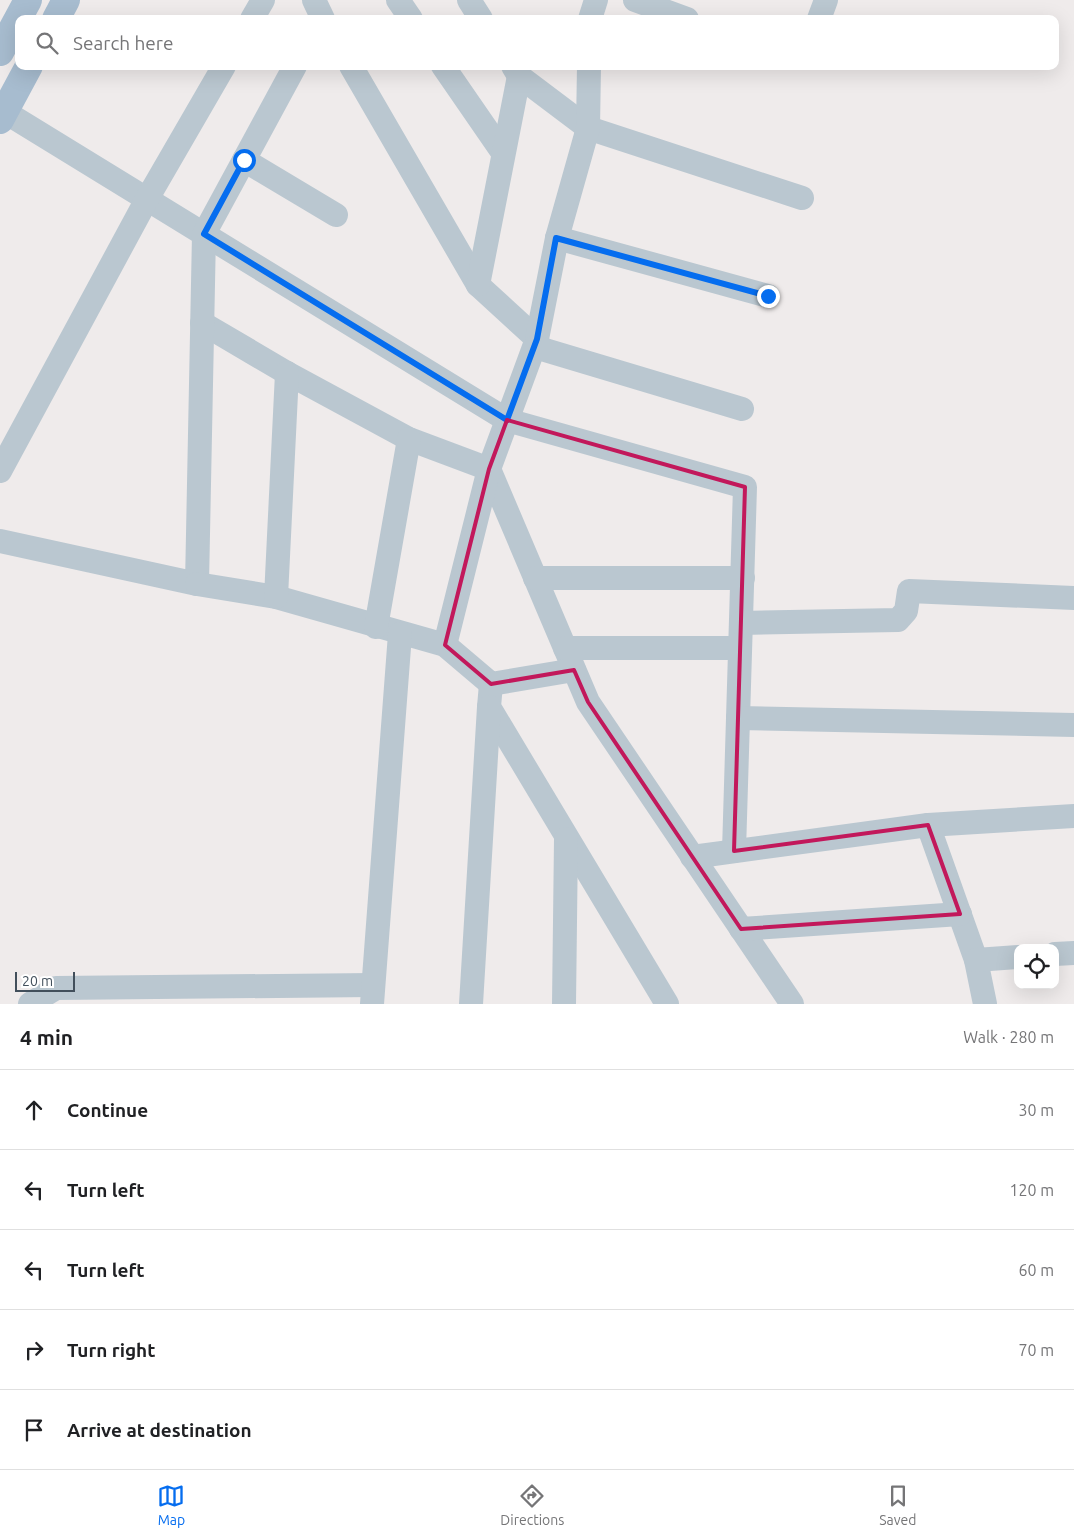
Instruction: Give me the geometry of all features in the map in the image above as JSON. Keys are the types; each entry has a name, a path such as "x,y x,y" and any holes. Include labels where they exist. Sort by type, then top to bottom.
{"main road":[{"path":"20,15 28,0"},
{"path":"58,15 66,0"},
{"path":"0,52 15,24"},
{"path":"2,113 28,70"}],"street":[{"path":"254,15 262,0"},
{"path":"398,0 408,15"},
{"path":"469,0 478,15"},
{"path":"591,15 596,0"},
{"path":"635,0 676,15"},
{"path":"820,15 826,0"},
{"path":"0,471 147,199 222,70"},
{"path":"197,584 204,234 293,70"},
{"path":"353,70 478,284 536,343 742,409"},
{"path":"447,70 503,153"},
{"path":"445,645 489,469 536,343 556,238 588,128 589,70"},
{"path":"478,284 503,153 516,71 588,128 802,198"},
{"path":"2,113 147,199 507,420 745,488 734,851"},
{"path":"244,160 336,215"},
{"path":"556,238 768,296"},
{"path":"202,323 287,373 410,439 489,469 588,702 792,1004"},
{"path":"276,596 287,373"},
{"path":"376,626 410,439"},
{"path":"0,541 197,584 276,596 400,634 445,645 490,696 566,839 667,1004"},
{"path":"535,578 743,578"},
{"path":"741,623 893,621 902,616 906,611 910,591 1074,598"},
{"path":"30,1004 56,988 372,995 400,634"},
{"path":"565,648 740,648"},
{"path":"490,696 574,670"},
{"path":"471,1004 490,696"},
{"path":"738,718 1074,725"},
{"path":"692,857 928,825 1074,816"},
{"path":"928,825 976,960 985,1004"},
{"path":"564,1004 566,839"},
{"path":"741,929 960,914"},
{"path":"1059,954 1074,953"},
{"path":"976,960 1014,957"}],"highlighted area":[{"path":"507,420 745,487 734,851 928,825 960,914 741,929 588,702 574,670 491,684 445,645 489,469"}],"route":[{"path":"244,160 204,234 507,420 537,339 556,238 768,296"}]}
